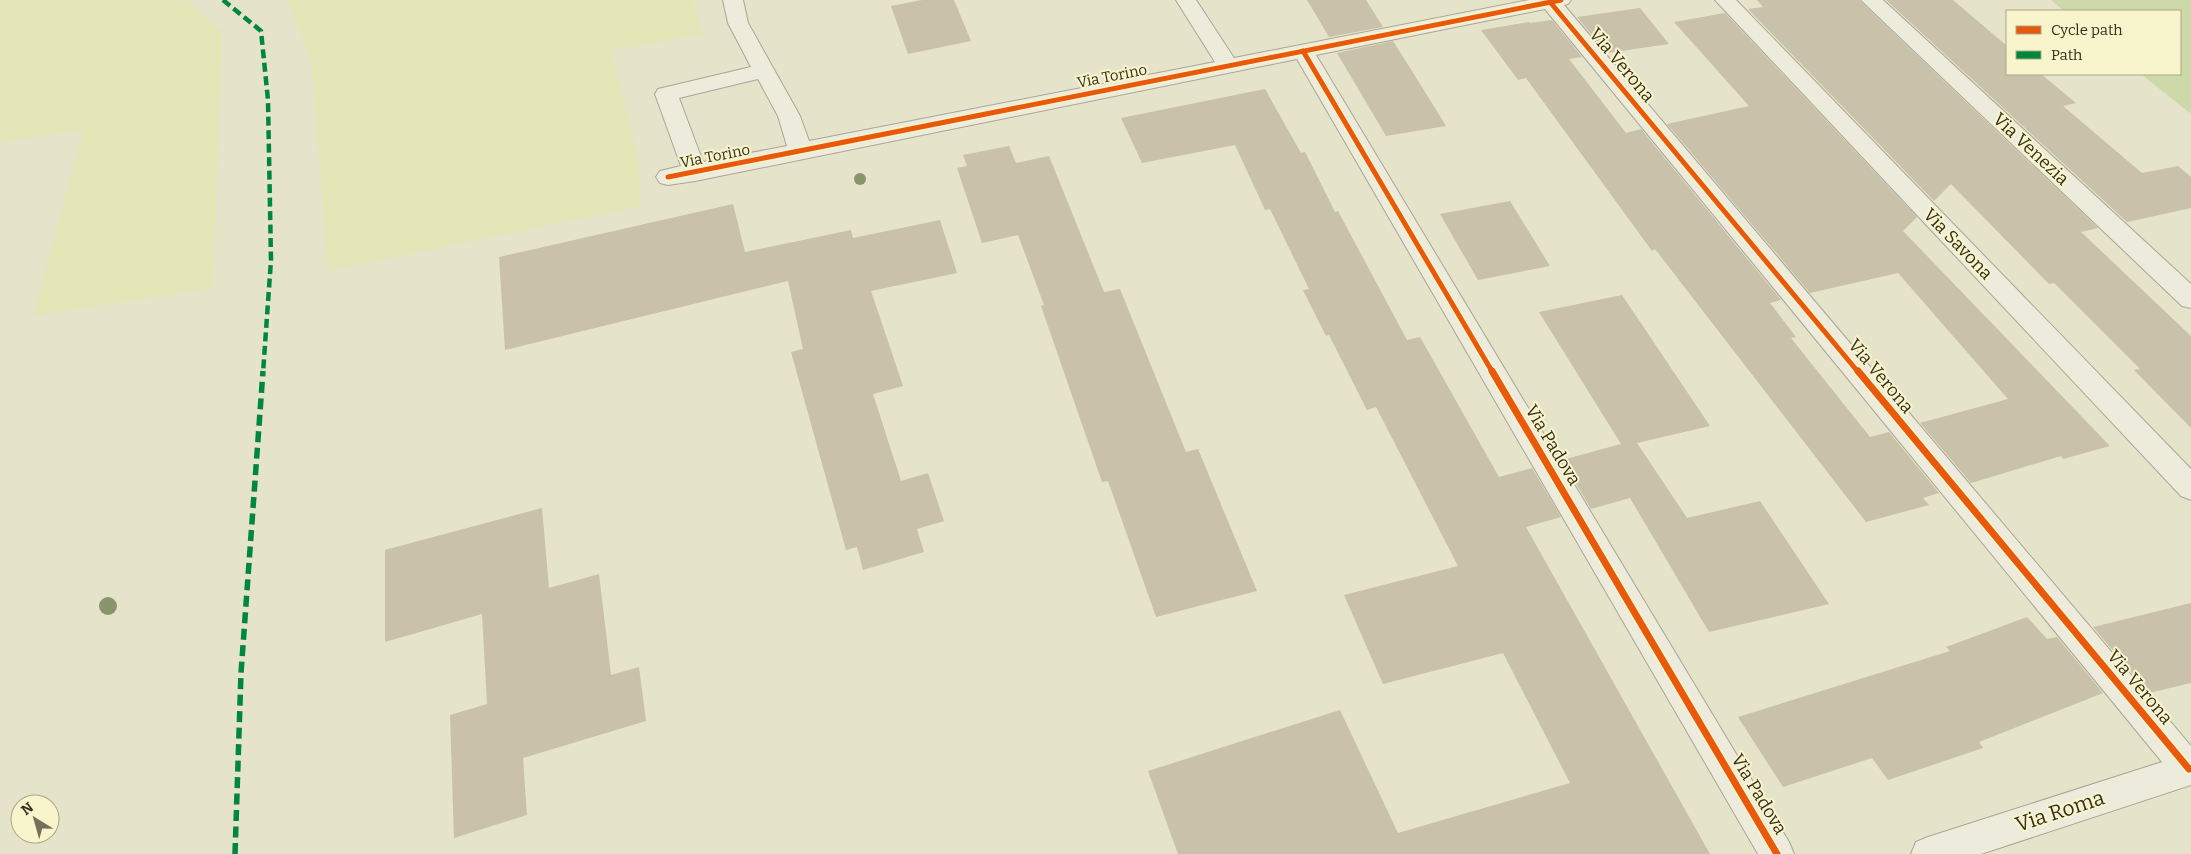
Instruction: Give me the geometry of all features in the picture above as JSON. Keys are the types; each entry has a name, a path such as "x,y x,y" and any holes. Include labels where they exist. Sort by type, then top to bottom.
{"street":[{"path":"733,0 738,23 789,116 801,152"},
{"path":"1186,0 1229,66"},
{"name":"Via Savona","path":"1725,0 2191,488"},
{"name":"Via Venezia","path":"1871,0 2191,299"},
{"name":"Via Torino","path":"668,178 1555,1"},
{"name":"Via Verona","path":"1555,1 2190,769"},
{"name":"Via Padova","path":"1303,51 1777,854"},
{"path":"695,172 666,94 763,71"},
{"name":"Via Roma","path":"1928,854 2190,769"}],"green space":[{"path":"0,0 187,0 222,32 213,288 33,316 84,129 0,143"},
{"path":"284,0 692,0 703,34 611,51 638,155 641,206 328,271 311,59 291,8"},
{"path":"2051,0 2191,0 2191,114 2142,75 2181,75 2181,10 2063,10"}],"building":[{"path":"922,0 954,0 971,41 908,54 891,6"},
{"path":"1307,0 1366,0 1383,27 1329,37"},
{"path":"1757,0 1859,0 2098,228 2081,232 2191,336 2191,428 2134,370 2140,369 2054,283 2049,284 1951,184 1934,201 1748,9 1763,7"},
{"path":"1886,0 1953,0 2006,45 2006,75 2042,75 2076,103 2063,106 2142,173 2178,166 2191,177 2191,208 2127,222"},
{"path":"1640,8 1669,44 1607,53 1577,17"},
{"path":"1725,13 1917,217 1903,231 2110,446 2063,459 2061,456 1971,483 1920,423 2008,399 1898,273 1810,293 1667,124 1749,106 1674,22"},
{"path":"1552,20 1582,57 1569,59 1626,133 1641,129 1781,300 1770,303 1796,337 1791,338 1870,437 1889,432 1939,493 1923,498 1929,505 1866,522 1655,249 1652,251 1526,78 1518,80 1481,30"},
{"path":"1393,41 1446,126 1386,136 1337,53"},
{"path":"1265,89 1301,153 1305,152 1335,212 1338,211 1407,340 1420,337 1499,477 1532,468 1561,517 1526,527 1710,854 1178,854 1148,771 1340,710 1398,833 1570,783 1503,653 1383,684 1344,595 1458,566 1376,407 1367,410 1329,335 1326,336 1303,290 1309,289 1270,209 1265,210 1235,145 1142,163 1121,118"},
{"path":"1009,146 1016,163 1049,156 1104,292 1120,289 1186,452 1198,449 1257,591 1156,617 1108,481 1102,482 1041,306 1044,305 1018,235 982,243 957,168 967,166 963,155"},
{"path":"1510,201 1550,266 1478,280 1440,214"},
{"path":"733,204 745,252 851,230 853,238 940,220 957,273 871,291 903,386 873,394 901,481 928,473 944,521 917,529 924,552 863,570 857,547 846,550 791,352 803,349 788,281 505,350 499,257"},
{"path":"1622,295 1710,426 1637,443 1687,518 1760,501 1829,604 1709,632 1630,498 1591,509 1562,460 1621,444 1539,312"},
{"path":"542,508 549,588 599,574 611,675 639,667 646,721 523,758 527,815 454,838 450,715 487,704 482,614 385,642 385,550"},
{"path":"2191,603 2191,683 2149,693 2093,627"},
{"path":"2027,617 2047,639 2057,637 2103,693 1979,742 1983,748 1888,780 1872,758 1783,787 1738,717 1950,651 1946,647"}],"marked path":[{"path":"223,0 261,31 268,100 271,260 241,673 235,854"}],"cycle path":[{"path":"668,177 1561,0"},
{"path":"1550,2 2189,769"},
{"path":"1303,51 1777,854"}]}
